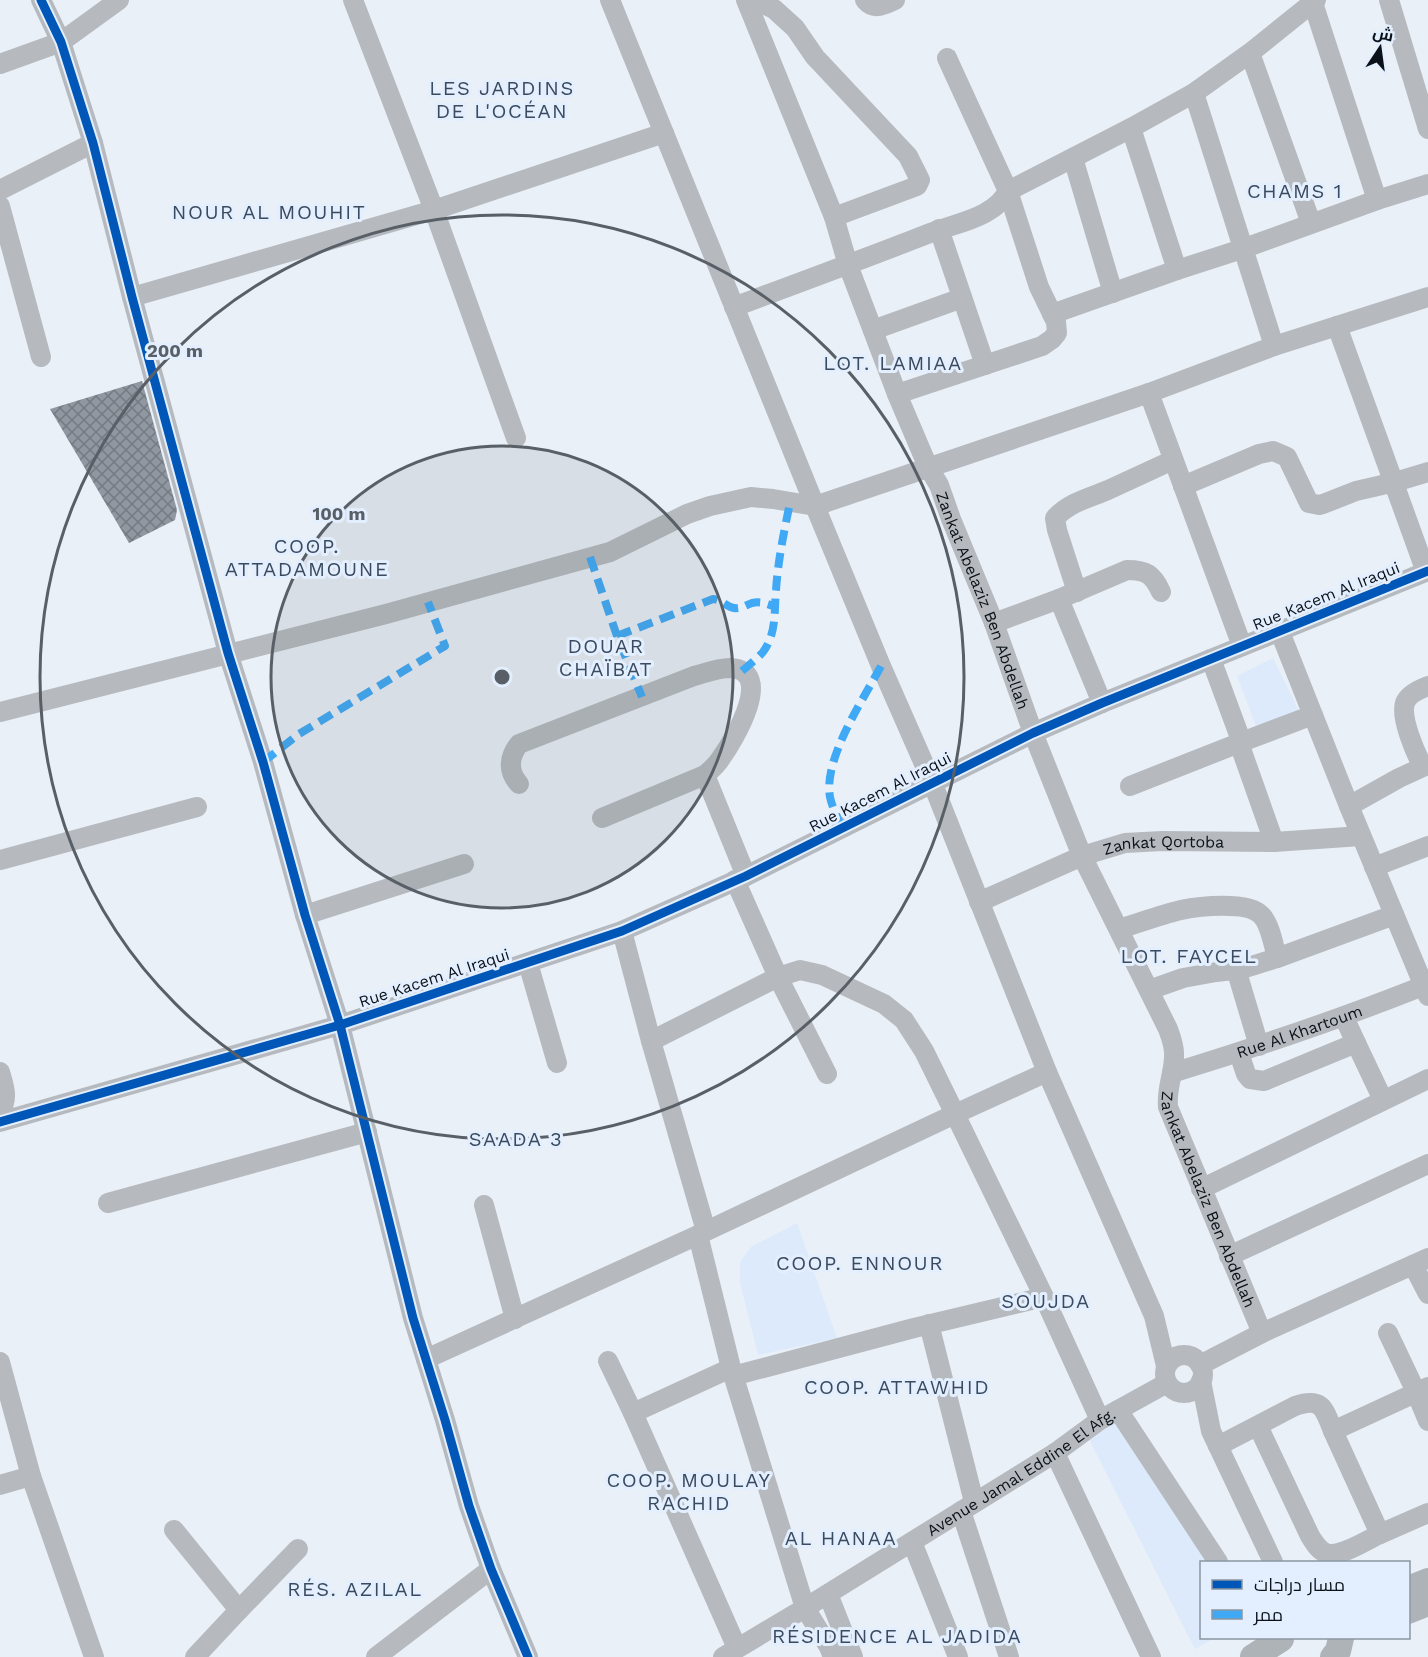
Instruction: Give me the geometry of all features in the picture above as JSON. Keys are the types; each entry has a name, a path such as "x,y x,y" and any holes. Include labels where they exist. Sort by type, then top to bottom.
{"main road":[{"path":"1410,1587 1428,1581"},
{"path":"1410,1610 1428,1603"},
{"path":"1252,1657 1284,1645"}],"street":[{"path":"41,0 61,42 93,143 228,653 263,762 305,915 340,1024 413,1318 469,1506 491,1569 528,1657"},
{"path":"0,64 61,42 119,0"},
{"path":"352,0 434,210 516,438"},
{"path":"610,0 815,506 932,782 1047,1072 1154,1316 1171,1380 1215,1439"},
{"name":"Zankat Abelaziz Ben Abdellah","path":"746,0 834,217 848,265 897,394 928,467 939,485 994,623 1033,733 1083,856 1168,1029 1175,1055 1167,1096 1168,1107 1262,1333"},
{"path":"755,0 774,9 795,28 815,57 908,156 918,174 920,180 917,186 834,217"},
{"path":"865,0 874,7 883,6 895,0"},
{"path":"1389,0 1428,129"},
{"path":"734,307 994,208 1004,199 1008,191 1194,93 1315,1 1377,200"},
{"path":"1250,52 1311,223"},
{"path":"897,394 1042,346 1056,336 1057,330 1039,287 1008,191 947,58"},
{"path":"1194,93 1274,346"},
{"path":"1131,128 1177,270"},
{"path":"132,297 434,210 664,133"},
{"path":"0,190 93,143"},
{"path":"1073,158 1113,293"},
{"path":"1052,314 1428,184"},
{"path":"0,206 9,275 41,357"},
{"path":"939,229 985,365"},
{"path":"0,711 386,614 610,552 687,514 711,506 751,497 815,506 1149,393 1274,346 1428,297"},
{"path":"873,330 962,298"},
{"path":"1337,326 1427,571"},
{"path":"1149,393 1242,646"},
{"path":"1184,486 1259,454 1273,452 1287,457 1309,503 1315,504 1323,504 1356,490 1428,472"},
{"path":"1077,592 1055,518 1062,510 1077,501 1106,491 1173,460"},
{"path":"994,623 1077,592 1127,570 1139,570 1151,575 1161,592"},
{"name":"Rue Kacem Al Iraqui","path":"0,1122 340,1024 622,931 740,878 1033,733 1427,571"},
{"path":"1059,599 1102,703"},
{"path":"1280,632 1394,915 1419,952 1426,991"},
{"path":"1211,659 1274,842"},
{"path":"519,784 510,769 511,758 519,744 693,676 729,668 742,671 749,677 752,687 748,705 732,742 720,761 705,775 602,818"},
{"path":"1349,807 1399,778 1426,766 1415,748 1405,716 1405,703 1411,696 1428,686"},
{"path":"1130,786 1313,715"},
{"path":"705,775 740,878 778,977 827,1074"},
{"path":"0,860 197,807"},
{"name":"Zankat Qortoba","path":"979,902 1083,856 1125,843 1274,842 1361,836"},
{"path":"1374,867 1428,846"},
{"path":"305,915 464,864"},
{"path":"1119,929 1180,910 1246,908 1263,917 1277,958"},
{"path":"1149,990 1183,978 1236,969 1277,958 1394,915"},
{"path":"622,931 702,1233 732,1372 805,1608 833,1657"},
{"path":"528,963 557,1063"},
{"path":"1236,969 1259,1047"},
{"path":"651,1041 778,977 800,970 822,975 884,1004 904,1020 924,1050 1044,1297 1100,1420"},
{"name":"Rue Al Khartoum","path":"1172,1073 1259,1047 1426,991"},
{"path":"1344,1017 1383,1100"},
{"path":"1239,1053 1250,1079 1264,1081 1356,1042"},
{"path":"0,1072 6,1093 0,1112"},
{"path":"426,1359 1047,1072"},
{"path":"1201,1189 1428,1079"},
{"path":"108,1203 367,1132"},
{"path":"1229,1256 1428,1164"},
{"path":"484,1205 515,1319"},
{"path":"1196,1367 1262,1333 1421,1262 1428,1294"},
{"path":"633,1413 732,1372 1044,1297"},
{"path":"1154,1316 1196,1367 1215,1439 1272,1561"},
{"path":"929,1324 967,1507 1009,1657"},
{"path":"1388,1333 1422,1389 1428,1421"},
{"path":"1171,1380 1169,1362 1178,1356 1196,1367"},
{"path":"608,1361 633,1413 730,1652"},
{"path":"0,1362 31,1476 94,1657"},
{"path":"1171,1380 1190,1392 1194,1389 1196,1367"},
{"name":"Avenue Jamal Eddine El Afg.","path":"730,1652 1055,1453 1100,1420 1171,1380"},
{"path":"1333,1431 1422,1389"},
{"path":"1215,1439 1258,1426 1294,1406 1314,1402 1322,1407 1326,1414 1380,1534"},
{"path":"1118,1410 1217,1561"},
{"path":"1258,1426 1310,1536 1318,1547 1327,1553 1338,1553 1354,1547 1428,1513"},
{"path":"1055,1453 1151,1657"},
{"path":"0,1485 31,1476"},
{"path":"174,1530 239,1610"},
{"path":"912,1542 958,1657"},
{"path":"195,1657 298,1549"},
{"path":"376,1657 491,1569"},
{"path":"828,1594 853,1657"}],"shaded area":[{"path":"1273,658 1301,715 1259,734 1237,676"},
{"path":"797,1223 837,1338 758,1355 740,1283 740,1262 751,1247"},
{"path":"1112,1413 1207,1561 1200,1561 1200,1639 1214,1639 1195,1649 1085,1431"}],"building":[{"path":"142,381 177,510 175,520 129,543 50,409"}],"marked path":[{"path":"742,671 763,652 771,637 780,557 790,503"},
{"path":"590,557 617,636 642,697"},
{"path":"617,636 713,599 734,608 758,602 776,607"},
{"path":"263,762 299,734 445,646 428,602"},
{"path":"842,828 830,797 829,782 832,765 846,730 881,666"}],"cycle path":[{"path":"41,0 61,42 93,143 228,653 263,762 305,915 340,1025 413,1318 469,1506 491,1569 528,1657"},
{"path":"0,1122 340,1025 622,931 746,876 1033,733 1428,571"}],"district":[{"name":"LES JARDINS DE L'OCÉAN","path":"502,100"},
{"name":"CHAMS 1","path":"1295,191"},
{"name":"NOUR AL MOUHIT","path":"269,212"},
{"name":"LOT. LAMIAA","path":"893,363"},
{"name":"COOP. ATTADAMOUNE","path":"307,558"},
{"name":"DOUAR CHAÏBAT","path":"606,658"},
{"name":"LOT. FAYCEL","path":"1189,956"},
{"name":"SAADA 3","path":"516,1139"},
{"name":"COOP. ENNOUR","path":"860,1263"},
{"name":"SOUJDA","path":"1046,1301"},
{"name":"COOP. ATTAWHID","path":"897,1387"},
{"name":"COOP. MOULAY RACHID","path":"689,1492"},
{"name":"AL HANAA","path":"841,1538"},
{"name":"RÉS. AZILAL","path":"355,1589"},
{"name":"RÉSIDENCE AL JADIDA","path":"897,1636"}]}
